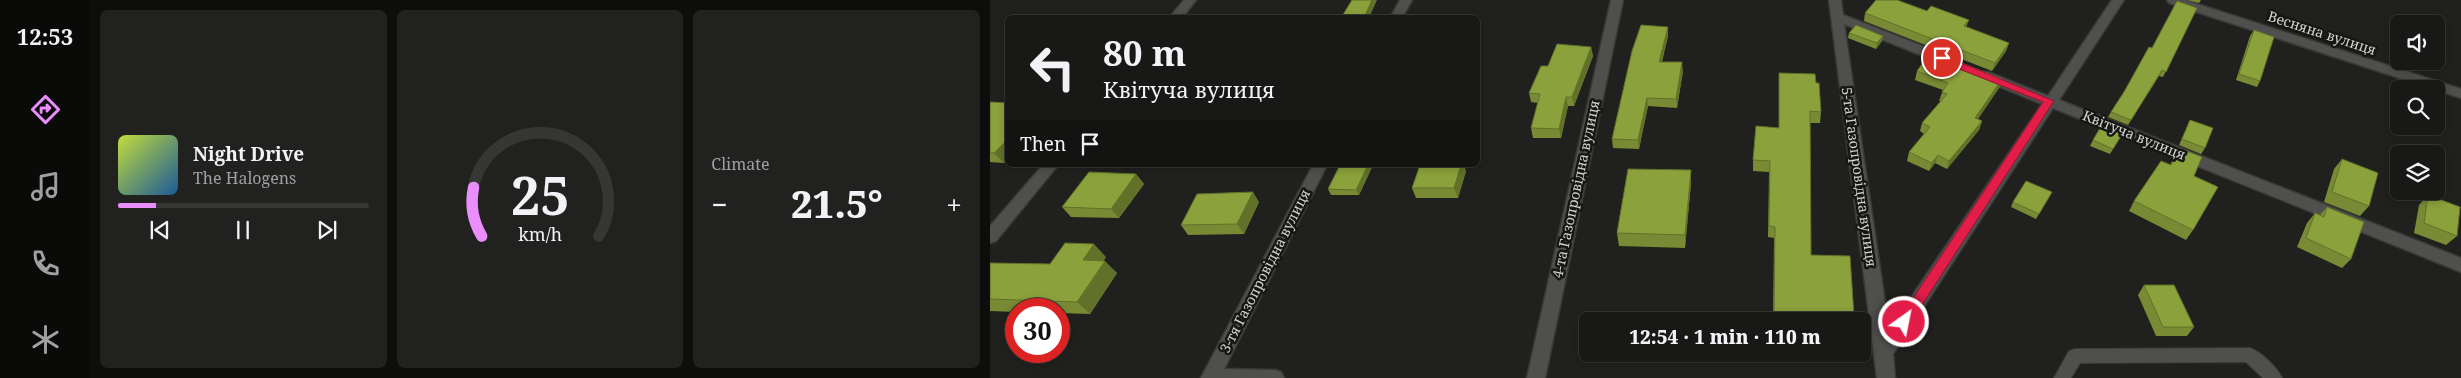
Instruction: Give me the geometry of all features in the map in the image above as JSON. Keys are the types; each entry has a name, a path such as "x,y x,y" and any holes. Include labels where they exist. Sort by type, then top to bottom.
{"street":[{"path":"1178,15 1190,0"},
{"path":"1398,15 1406,0"},
{"name":"4-та Газопровідна вулиця","path":"1536,378 1617,0"},
{"name":"5-та Газопровідна вулиця","path":"1835,0 1886,378"},
{"path":"1884,353 2049,101 2118,0"},
{"name":"Весняна вулиця","path":"2173,0 2461,94"},
{"name":"Квітуча вулиця","path":"1836,16 2461,265"},
{"path":"990,237 1049,167"},
{"name":"3-тя Газопровідна вулиця","path":"1210,377 1319,167"},
{"path":"1210,377 1275,378"}],"lane":[{"path":"2062,378 2075,356 2250,355 2274,378"}],"building":[{"path":"1352,0 1372,0 1365,15 1343,15"},
{"path":"1876,0 1897,0 1927,11 1931,6 1969,20 1964,26 2009,43 1995,63 1865,13"},
{"path":"2177,1 2197,8 2166,72 2162,70 2131,120 2111,112 2149,47 2152,48"},
{"path":"1641,25 1668,27 1659,62 1682,62 1676,99 1647,98 1638,140 1612,139 1632,51"},
{"path":"1856,25 1883,36 1877,43 1849,33"},
{"path":"2254,30 2274,37 2260,81 2239,74"},
{"path":"1557,44 1591,47 1572,97 1566,97 1559,129 1531,128 1540,94 1529,93 1541,66 1548,66"},
{"path":"1931,51 2002,79 1975,118 1982,121 1949,161 1938,155 1932,163 1909,152 1930,127 1922,123 1947,94 1942,92 1948,83 1917,71"},
{"path":"1779,73 1815,74 1816,83 1819,83 1821,112 1810,111 1811,255 1850,256 1854,312 1774,312 1775,227 1769,226 1770,161 1753,160 1756,126 1779,128"},
{"path":"990,102 1005,103 1005,142 994,153 990,152"},
{"path":"2190,120 2213,128 2205,148 2182,139"},
{"path":"2103,123 2124,131 2113,149 2093,140"},
{"path":"2179,148 2202,157 2194,176 2218,187 2193,230 2134,201 2161,161 2171,165"},
{"path":"2342,159 2378,173 2369,206 2332,192"},
{"path":"1339,167 1367,167 1356,190 1328,189"},
{"path":"1419,167 1460,167 1454,188 1412,188"},
{"path":"1628,169 1691,170 1685,235 1617,233"},
{"path":"1089,172 1136,174 1111,209 1062,207"},
{"path":"2026,181 2052,192 2039,214 2013,202"},
{"path":"1253,192 1237,224 1181,225 1197,194"},
{"path":"2427,200 2441,200 2460,207 2457,236 2424,223"},
{"path":"2327,207 2364,222 2351,259 2306,238 2315,213 2324,217"},
{"path":"1065,243 1094,244 1083,260 1105,261 1077,302 1070,302 1070,298 990,299 990,263 1050,264"},
{"path":"2144,285 2174,285 2194,327 2163,327"}],"route":[{"path":"1904,322 2049,101 1942,58"}]}
